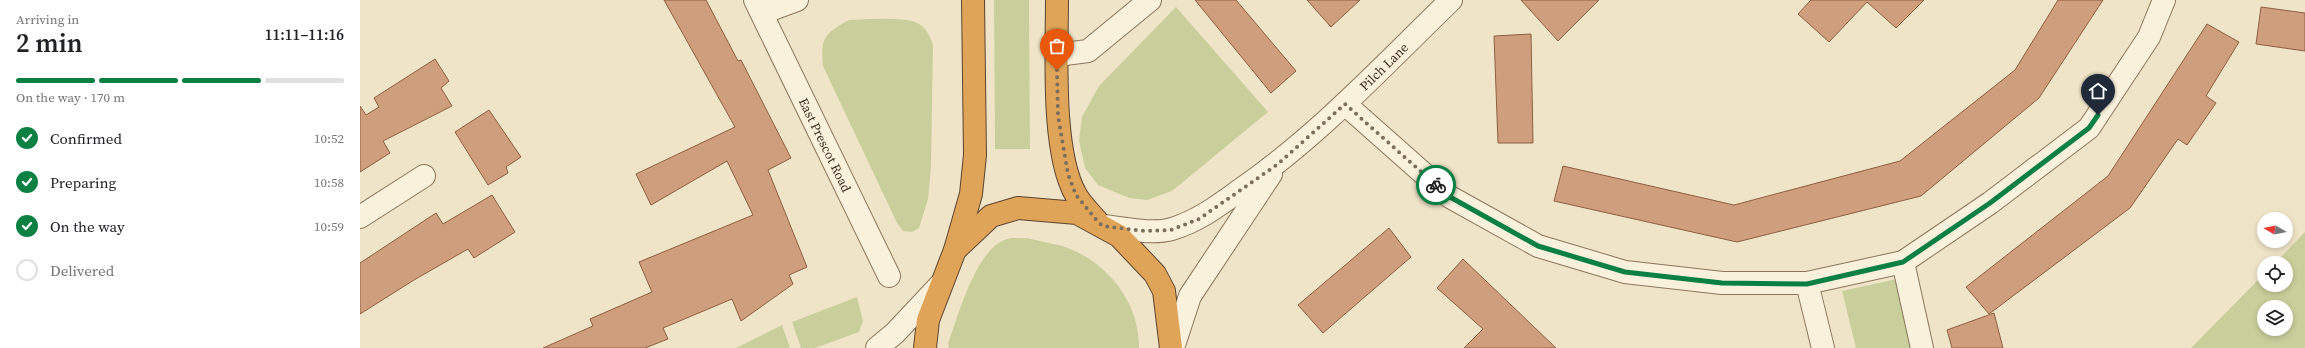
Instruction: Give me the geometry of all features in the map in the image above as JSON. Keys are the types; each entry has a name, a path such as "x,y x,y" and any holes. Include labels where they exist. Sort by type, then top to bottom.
{"highway":[{"path":"926,348 928,320 955,250 971,194 975,155 973,0"},
{"path":"1057,0 1058,116 1068,174 1076,195 1101,224"},
{"path":"955,250 991,216 1018,208 1078,213 1101,224 1119,236 1156,274 1164,291 1172,348"}],"street":[{"name":"East Prescot Road","path":"797,0 758,6 889,276"},
{"path":"1057,55 1088,51 1150,0"},
{"name":"Pilch Lane","path":"1101,224 1144,231 1171,230 1199,219 1278,164 1345,104 1451,0"},
{"path":"1345,104 1450,197 1538,246 1625,272 1722,283 1807,284 1903,262 1990,203 2089,128 2149,36 2164,0"},
{"name":"Pilch Lane","path":"1172,348 1190,296 1278,164"},
{"path":"360,217 424,176"},
{"path":"1903,262 1922,348"},
{"path":"877,348 895,333 941,284"},
{"path":"1807,284 1823,348"}],"green space":[{"path":"994,0 1029,0 1030,149 995,149"},
{"path":"1176,7 1268,112 1172,191 1147,200 1129,198 1098,185 1085,168 1079,140 1082,117 1099,86"},
{"path":"894,19 911,21 917,23 925,29 933,45 931,167 928,199 919,228 912,232 903,231 897,223 823,66 822,49 826,37 834,29 849,20"},
{"path":"2305,232 2305,348 2191,348 2257,281 2257,292 2293,292 2293,256 2282,256 2290,248 2293,248 2293,244"},
{"path":"1026,238 1062,246 1093,261 1106,272 1127,299 1134,315 1138,331 1139,348 949,348 948,344 963,301 977,269 986,255 996,245 1007,239"},
{"path":"1897,279 1917,348 1856,348 1842,291"},
{"path":"857,297 863,321 859,332 815,348 801,348 792,322"},
{"path":"782,325 790,348 736,348"}],"building":[{"path":"664,0 706,0 738,61 741,60 791,158 768,170 807,267 789,275 793,284 741,321 732,299 663,328 668,339 645,348 543,348 593,326 590,319 652,292 639,262 753,215 727,161 651,205 636,174 735,127"},
{"path":"1195,0 1236,0 1296,71 1271,93"},
{"path":"1307,0 1360,0 1331,27"},
{"path":"1521,0 1599,0 1558,41"},
{"path":"1811,0 1924,0 1896,28 1867,2 1829,42 1798,14"},
{"path":"2058,0 2103,0 2039,98 1921,196 1737,242 1554,201 1563,166 1734,205 1900,161 2015,70"},
{"path":"2261,7 2305,13 2305,51 2256,44"},
{"path":"2207,24 2239,42 2206,96 2216,103 2187,145 2178,139 2130,208 1989,314 1966,287 2108,176"},
{"path":"1531,34 1533,143 1498,143 1494,36"},
{"path":"435,59 449,81 441,88 452,106 383,141 390,153 360,172 360,106 366,115 379,107 374,98"},
{"path":"489,110 521,157 506,167 508,173 488,185 455,132"},
{"path":"492,195 515,232 474,258 468,249 414,280 360,314 360,263 436,213 443,224"},
{"path":"1389,228 1411,257 1323,333 1298,305"},
{"path":"1463,259 1556,348 1464,348 1483,329 1437,288"},
{"path":"1994,313 2003,348 1952,348 1947,330"}],"way so far":[{"path":"1057,70 1058,116 1068,174 1076,195 1103,226 1144,231 1171,230 1199,219 1278,164 1345,104 1436,185"}],"route":[{"path":"1436,185 1450,197 1538,246 1625,272 1722,283 1807,284 1903,262 1990,203 2089,128 2098,115"}]}
